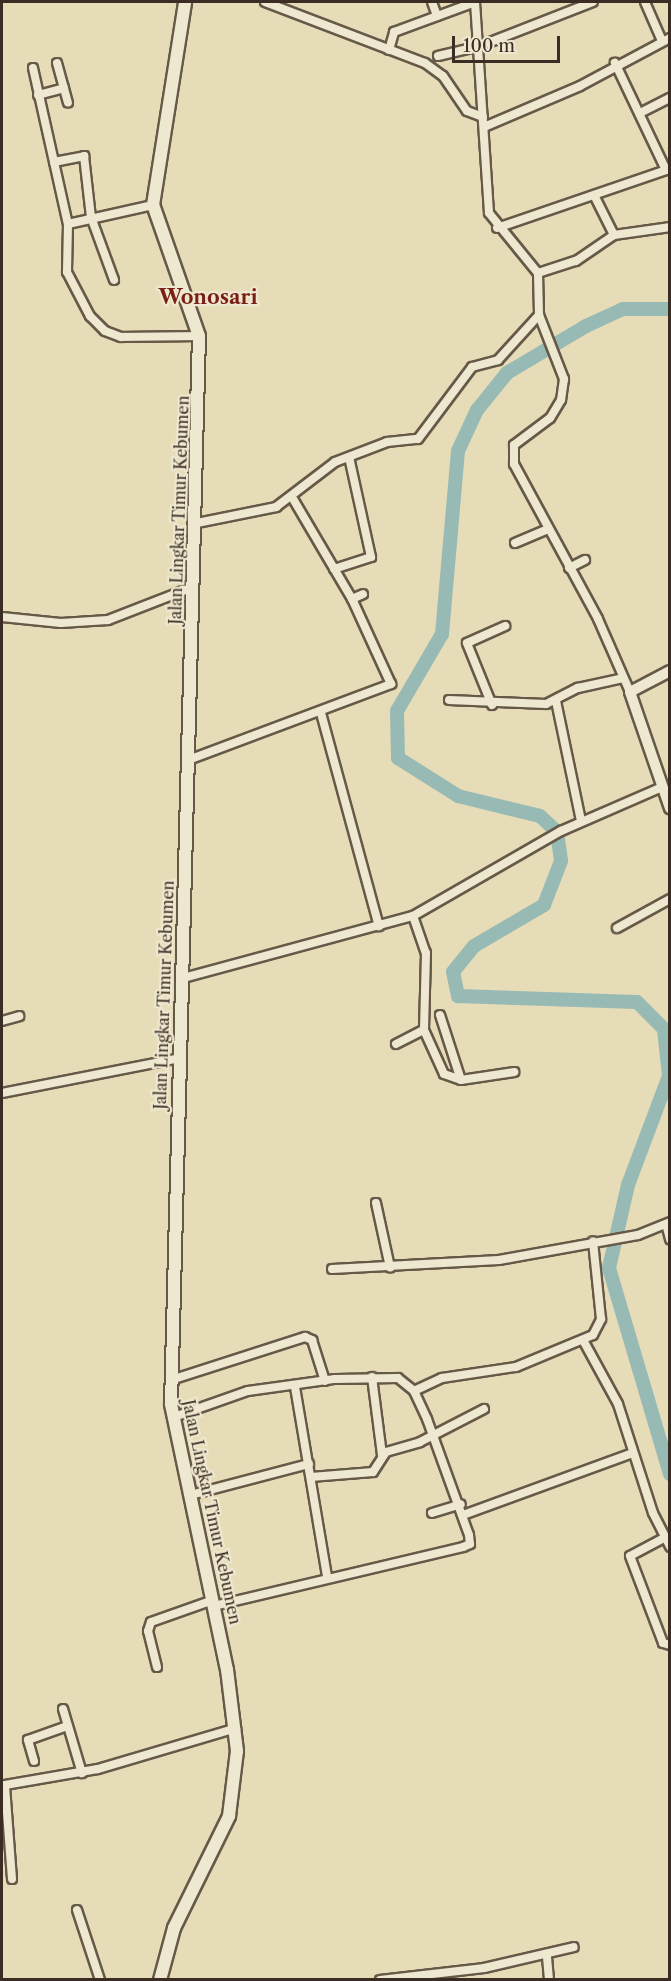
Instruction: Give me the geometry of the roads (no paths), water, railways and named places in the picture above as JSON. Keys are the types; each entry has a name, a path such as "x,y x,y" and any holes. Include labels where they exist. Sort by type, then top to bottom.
{"main road":[{"name":"Jalan Lingkar Timur Kebumen","path":"160,1980 174,1928 230,1816 236,1782 236,1728 214,1603 174,1417 171,1380 193,587 198,523 200,336 153,205 185,2"}],"street":[{"path":"265,2 274,3 435,68 467,111 483,117"},
{"path":"432,2 437,16"},
{"path":"389,50 392,33 475,2 474,48 484,126 488,206 497,228 538,273 541,318 560,363 561,400 550,418 517,440 513,451 520,482 569,568 630,692 665,787 669,808"},
{"path":"438,56 474,48 593,2"},
{"path":"484,126 580,86 615,63 666,39 645,2"},
{"path":"57,63 68,103"},
{"path":"497,228 668,173 615,63"},
{"path":"33,68 68,224 67,272 96,324 133,338 200,336"},
{"path":"38,95 64,88"},
{"path":"640,113 669,98"},
{"path":"54,162 84,156 92,217 114,280"},
{"path":"594,195 614,235"},
{"path":"68,224 153,205"},
{"path":"538,273 576,261 614,235 669,227"},
{"path":"198,523 260,512 293,499 321,471 349,457 387,442 418,439 472,367 495,361 541,318"},
{"path":"334,569 371,557 349,457"},
{"path":"188,760 321,713 391,684 352,599 293,499"},
{"path":"515,543 546,530"},
{"path":"569,568 585,560"},
{"path":"2,616 61,623 108,620 193,587"},
{"path":"352,599 363,594"},
{"path":"492,705 467,643 505,626"},
{"path":"630,692 669,671"},
{"path":"449,700 492,705 556,701 578,688 623,678"},
{"path":"556,701 581,821"},
{"path":"321,713 379,926"},
{"path":"183,978 413,916 561,831 665,787"},
{"path":"618,928 669,898"},
{"path":"413,916 426,953 424,1030 444,1074 461,1080 514,1072"},
{"path":"440,1015 461,1080"},
{"path":"2,1021 19,1016"},
{"path":"396,1044 424,1030"},
{"path":"2,1093 180,1058"},
{"path":"376,1203 390,1267"},
{"path":"332,1269 499,1260 638,1235 668,1223 669,1239"},
{"path":"414,1391 442,1378 516,1367 583,1340 597,1331 601,1319 596,1241"},
{"path":"171,1380 305,1337 312,1340 325,1381"},
{"path":"583,1340 617,1402 632,1453 669,1547"},
{"path":"311,1478 373,1472 382,1455 372,1377"},
{"path":"157,1667 148,1631 151,1622 214,1603 470,1544 460,1504 434,1433 414,1391 398,1378 372,1377 325,1381 237,1394 174,1417"},
{"path":"296,1387 327,1577"},
{"path":"382,1455 484,1409"},
{"path":"463,1515 632,1453"},
{"path":"190,1495 309,1464"},
{"path":"432,1513 460,1504"},
{"path":"664,1538 630,1556 663,1643 669,1644"},
{"path":"63,1709 82,1773"},
{"path":"34,1761 28,1740 67,1726"},
{"path":"12,1879 4,1786 82,1773 236,1728"},
{"path":"77,1910 101,1979"},
{"path":"380,1980 547,1957 574,1947"},
{"path":"547,1957 549,1980"}],"waterway":[{"path":"670,309 623,309 586,326 507,373 477,410 458,451 442,634 397,711 398,758 458,796 540,816 557,832 561,861 544,905 474,946 453,972 458,996 637,1002 664,1029 669,1076 628,1185 609,1268 670,1474"}],"district":[{"name":"Wonosari","path":"208,297"}]}
